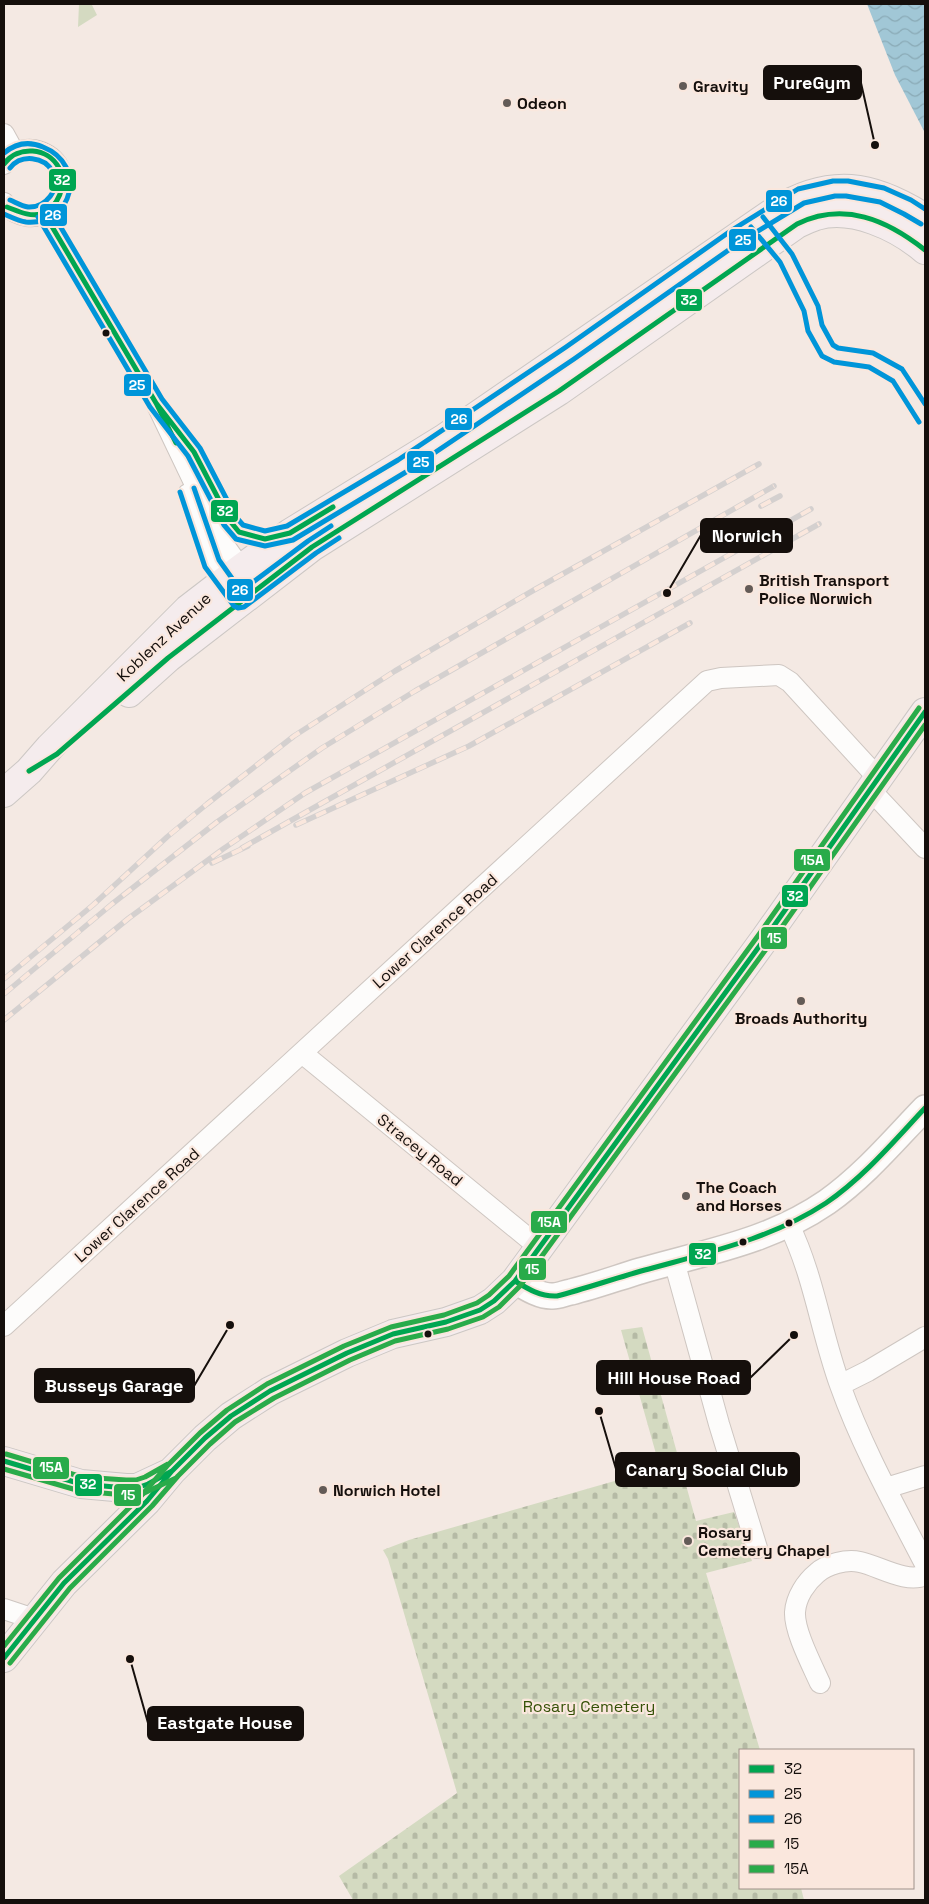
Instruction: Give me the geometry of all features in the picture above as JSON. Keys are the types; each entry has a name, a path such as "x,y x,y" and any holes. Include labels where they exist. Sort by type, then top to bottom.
{"main road":[{"name":"Koblenz Avenue","path":"240,585 290,533 444,439 578,348 736,236 789,202 811,193 834,188 848,188 882,195 908,207 925,218"},
{"name":"Koblenz Avenue","path":"4,793 188,610 312,547 559,391 798,224 817,216 848,215 861,217 901,232 925,250"},
{"path":"4,1658 64,1583 147,1501 172,1471 205,1438 231,1416 270,1390 313,1368 393,1334 446,1322 480,1310 494,1301 515,1281 686,1048 925,712"},
{"path":"4,1461 81,1484 126,1488 137,1488 172,1471"},
{"path":"81,1484 115,1506 114,1526 109,1539"}],"street":[{"path":"4,134 9,159 29,150 42,152 54,160 61,171 63,181 61,195 54,207 44,213 33,216 19,215 4,204"},
{"path":"44,213 156,403 194,452 230,521 239,532 265,539 290,533"},
{"path":"156,403 212,564 240,585"},
{"name":"Lower Clarence Road","path":"4,1326 707,681 721,678 779,675 790,682 874,785"},
{"path":"874,785 879,799 925,848"},
{"name":"Stracey Road","path":"302,1053 539,1247"},
{"path":"515,1281 532,1291 551,1296 594,1286 674,1261 745,1243 789,1225 827,1202 867,1168 925,1108"},
{"path":"789,1225 803,1261 840,1385 863,1441 925,1564"},
{"path":"674,1261 719,1424 757,1548"},
{"path":"840,1385 868,1371 925,1337"},
{"path":"886,1488 925,1476"},
{"path":"820,1683 804,1648 795,1614 796,1604 802,1590 811,1578 823,1568 845,1561 858,1561 912,1578 925,1575"},
{"path":"4,1609 25,1616 33,1621"}],"green space":[{"path":"79,4 94,4 92,5 97,15 78,27"},
{"name":"Rosary Cemetery","path":"642,1327 696,1521 734,1512 752,1561 706,1573 760,1749 739,1749 739,1889 801,1889 804,1900 353,1900 339,1876 457,1793 388,1559 383,1550 409,1540 660,1468 621,1330"}],"water":[{"path":"867,4 925,4 925,133 895,75"}],"railway":[{"path":"4,979 93,905 167,837 294,736 395,671 534,590 759,464"},
{"path":"4,994 112,904 217,822 322,748 415,691 774,486"},
{"path":"761,506 780,496"},
{"path":"4,1020 129,918 223,849 305,793 811,509"},
{"path":"242,848 819,524"},
{"path":"296,825 469,746 690,623"},
{"path":"212,863 248,846"}],"transit line":[{"name":"26","path":"4,153 13,147 23,144 43,147 57,156 66,167 70,180 69,193 64,205 55,215 42,221 26,222 4,214"},
{"name":"32","path":"4,164 10,158 25,151 40,152 54,161 62,174 60,195 47,211 37,215 19,212 7,207"},
{"name":"25","path":"10,168 20,160 38,160 53,172 55,185 46,201 35,206 28,207 10,200"},
{"name":"26","path":"50,209 162,399 200,448 236,517 243,525 265,531 287,526 398,460 566,347 732,230 798,189 833,181 848,181 884,188 911,200 925,209"},
{"name":"25","path":"38,217 150,407 188,456 224,525 236,539 265,546 293,540 406,472 574,359 740,242 804,203 835,196 880,202 921,224"},
{"name":"32","path":"44,213 156,403 176,443"},
{"name":"32","path":"29,771 57,754 168,658 312,547 559,391 797,224 814,217 831,214 848,214 864,217 896,230 925,250"},
{"name":"26","path":"763,217 792,254 818,306 822,325 833,345 838,348 873,353 902,369 925,404"},
{"name":"25","path":"751,227 780,262 804,311 808,331 822,356 834,362 869,367 893,381 919,422"},
{"name":"32","path":"156,403 194,452 230,521 239,532 265,539 290,533 333,507"},
{"name":"26","path":"194,488 219,560 241,591 331,526"},
{"name":"25","path":"180,492 205,567 234,606 238,608 244,607 339,538"},
{"name":"15A","path":"4,1646 59,1578 141,1496 167,1466 200,1433 227,1410 267,1384 344,1346 391,1327 444,1315 477,1303 489,1295 509,1276 760,933 919,708"},
{"name":"32","path":"4,1658 64,1583 147,1501 172,1471 205,1438 231,1416 270,1391 347,1353 393,1334 446,1322 480,1310 494,1301 515,1281 766,937 925,712"},
{"name":"15","path":"10,1663 70,1588 152,1506 178,1476 235,1422 274,1398 350,1360 395,1341 448,1329 483,1317 499,1307 520,1286 772,941 925,725"},
{"name":"32","path":"515,1281 540,1294 557,1296 718,1250 785,1226 840,1193 878,1158 925,1108"},
{"name":"15A","path":"6,1454 82,1477 126,1480 136,1480 145,1477 168,1464"},
{"name":"32","path":"4,1461 81,1484 126,1488 137,1488 148,1484 172,1471"},
{"name":"15","path":"4,1469 80,1491 125,1495 140,1495 176,1478"}],"place":[{"name":"Gravity","path":"683,86"},
{"name":"Odeon","path":"507,103"},
{"name":"PureGym","path":"875,145"},
{"name":"British Transport Police Norwich","path":"749,589"},
{"name":"Norwich","path":"667,593"},
{"name":"Broads Authority","path":"801,1001"},
{"name":"The Coach and Horses","path":"686,1196"},
{"name":"Busseys Garage","path":"230,1325"},
{"name":"Hill House Road","path":"794,1335"},
{"name":"Canary Social Club","path":"599,1411"},
{"name":"Norwich Hotel","path":"323,1490"},
{"name":"Rosary Cemetery Chapel","path":"688,1541"},
{"name":"Eastgate House","path":"130,1659"}]}
